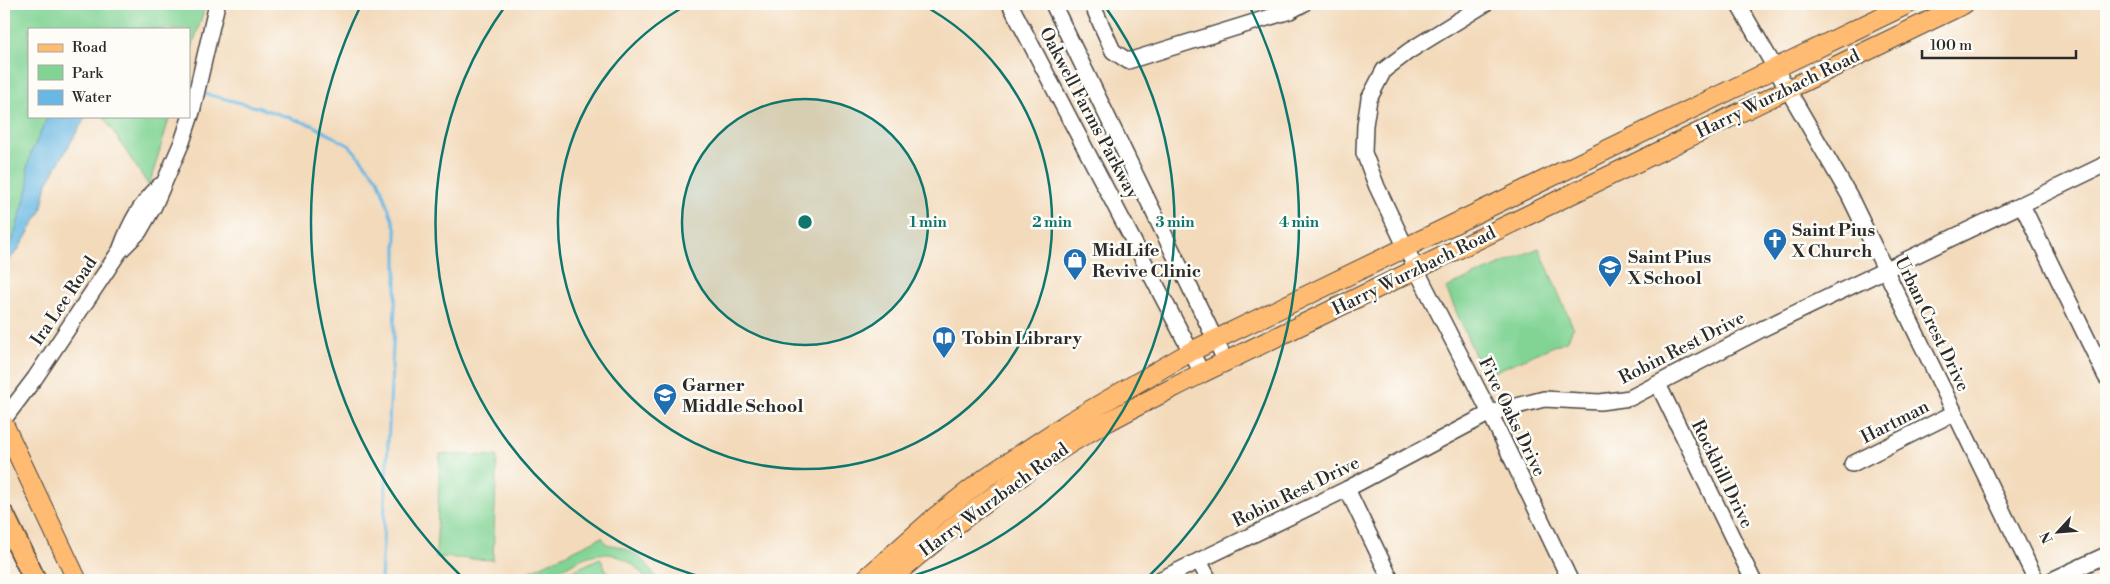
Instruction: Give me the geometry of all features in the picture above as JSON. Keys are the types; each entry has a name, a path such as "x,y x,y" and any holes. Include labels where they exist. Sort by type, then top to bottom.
{"highway":[{"path":"4,516 35,580"},
{"path":"18,545 40,580"}],"main road":[{"name":"Harry Wurzbach Road","path":"1041,451 1068,423 1192,351 1612,149 1776,66 1907,4"},
{"name":"Harry Wurzbach Road","path":"889,580 914,548 961,496 1041,451 1078,439 1226,362 1964,4"},
{"path":"4,425 77,580"},
{"name":"Harry Wurzbach Road","path":"864,580 914,548"}],"street":[{"name":"Ira Lee Road","path":"190,118 217,4"},
{"name":"Oakwell Farms Parkway","path":"1010,4 1192,351 1202,374"},
{"name":"Oakwell Farms Parkway","path":"1053,4 1226,362"},
{"path":"1092,4 1113,51 1128,61 1290,11 1302,4"},
{"name":"Five Oaks Drive","path":"1485,4 1395,61 1378,78 1369,99 1365,125 1364,153 1377,187 1416,271 1490,413 1570,580"},
{"name":"Urban Crest Drive","path":"1738,4 1776,66 1787,89 1849,195 2036,580"},
{"name":"Ira Lee Road","path":"4,419 27,390 119,252 139,232 154,206 177,156 190,118"},
{"name":"Robin Rest Drive","path":"1159,580 1347,489 1490,413 1544,399 1615,402 1630,398 1764,328 1886,272 2106,164"},
{"path":"2022,205 2106,377"},
{"name":"Rockhill Drive","path":"1658,384 1753,580"},
{"name":"Hartman","path":"1852,464 1954,413"},
{"path":"1068,423 1078,439"},
{"path":"1347,489 1391,580"},
{"path":"2052,580 2106,555"},
{"path":"1199,561 1209,580"}],"green space":[{"path":"4,4 206,4 190,54 190,28 28,28 28,118 85,118 47,183 41,211 18,250 4,266"},
{"path":"104,118 169,118 149,186"},
{"path":"1539,248 1573,327 1568,340 1484,376 1446,288"},
{"path":"440,454 497,456 493,560 436,557"},
{"path":"602,537 606,544 623,548 636,555 648,566 657,580 646,580 631,563 624,559 611,554 599,554 578,560 547,577 527,581 512,580"},
{"path":"600,558 611,580 554,580"}],"water":[{"path":"47,118 85,118 47,183 41,211 18,250 4,266 4,251 12,242 29,185 27,168 31,153"}],"waterway":[{"path":"206,94 260,108 312,125 350,146 378,179 396,230 396,288 381,580"}],"place":[{"name":"Saint Pius X Church","path":"1775,261"},
{"name":"MidLife Revive Clinic","path":"1075,281"},
{"name":"Saint Pius X School","path":"1610,288"},
{"name":"Tobin Library","path":"944,359"},
{"name":"Garner Middle School","path":"665,416"}]}
